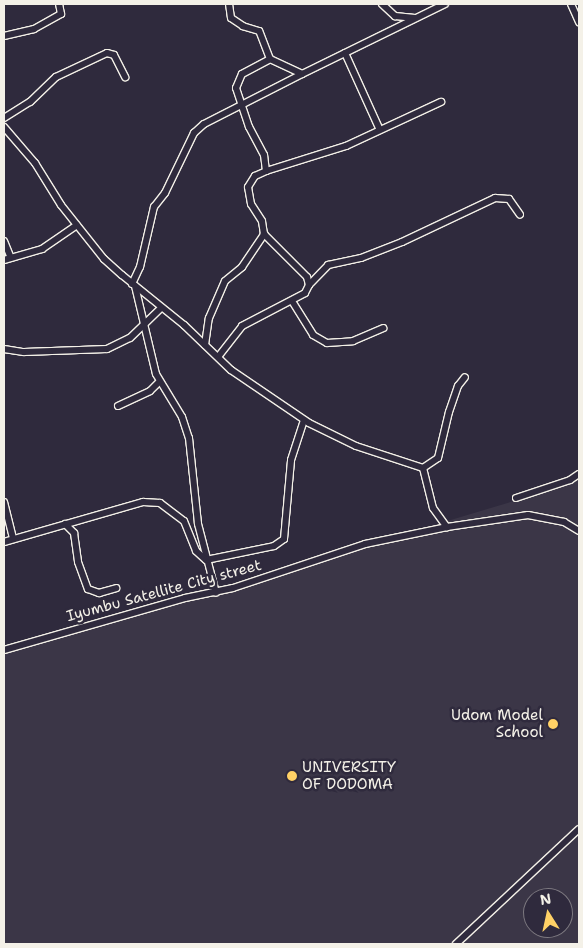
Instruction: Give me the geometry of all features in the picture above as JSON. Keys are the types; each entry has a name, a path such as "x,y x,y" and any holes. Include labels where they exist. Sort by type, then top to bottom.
{"street":[{"path":"4,36 34,29 61,14 59,4"},
{"path":"229,4 231,18 243,26 259,31 270,59 302,74"},
{"path":"382,4 395,16 417,18"},
{"path":"216,592 198,524 189,438 182,417 159,382 134,285 154,207 165,194 194,132 204,124 445,4"},
{"path":"571,4 579,22"},
{"path":"4,118 30,102 56,77 107,53 114,55 125,77"},
{"path":"344,53 379,128"},
{"path":"266,171 262,149 241,107 236,88 242,74 270,59"},
{"path":"309,285 307,277 264,234 262,221 251,204 248,188 255,176 346,146 379,128 441,102"},
{"path":"4,127 35,163 54,196 104,259 205,344 241,377 304,420 356,446 423,468"},
{"path":"218,357 242,326 305,293 309,285 328,265 361,258 402,242 495,198 509,200 520,215"},
{"path":"4,241 7,259 42,249 77,225"},
{"path":"205,344 209,319 224,281 242,267 264,234"},
{"path":"292,301 313,335 327,343 353,341 383,328"},
{"path":"4,349 24,352 108,349 130,338 161,308"},
{"path":"423,468 438,458 449,412 458,386 465,377"},
{"path":"118,406 150,391 159,382"},
{"path":"206,560 248,553 274,546 284,539 292,460 304,420"},
{"path":"423,468 433,508 447,527"},
{"path":"516,498 570,480 579,474"},
{"path":"4,502 13,538"},
{"path":"4,542 142,502 160,503 184,521 196,551 206,560"},
{"name":"Iyumbu Satellite City street","path":"4,650 216,592 365,544 447,527 528,514 564,522 579,531"},
{"path":"65,524 74,533 78,562 88,589 100,593 116,588"},
{"path":"456,944 579,829"}],"shaded area":[{"name":"UNIVERSITY OF DODOMA","path":"579,471 579,944 4,944 4,654 564,486"}],"place":[{"name":"Udom Model School","path":"553,724"},
{"name":"UNIVERSITY OF DODOMA","path":"292,776"}]}
